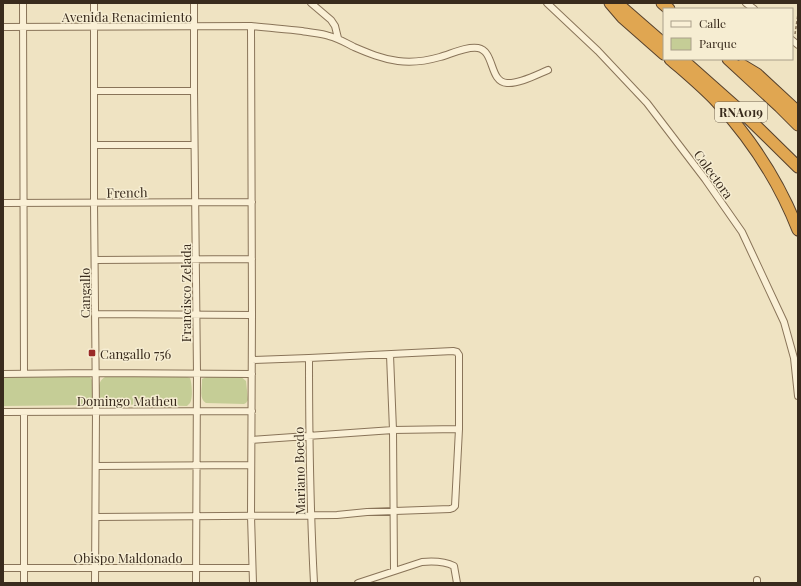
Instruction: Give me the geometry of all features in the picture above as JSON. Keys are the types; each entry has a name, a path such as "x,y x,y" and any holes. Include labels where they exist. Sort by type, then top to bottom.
{"highway":[{"path":"610,3 622,18 663,53"},
{"path":"617,3 663,43"},
{"path":"671,60 716,101 752,146 773,178 798,230"},
{"name":"RNA019","path":"683,60 764,132 798,167"},
{"name":"RNA019","path":"729,60 798,125"},
{"path":"736,60 757,74 798,112"}],"street":[{"path":"23,3 24,374"},
{"name":"Cangallo","path":"94,3 96,411 95,583"},
{"name":"Francisco Zelada","path":"194,3 197,374 196,583"},
{"path":"311,3 331,20 335,26 338,38"},
{"name":"Colectora","path":"547,3 598,51 647,103 705,179 742,232 784,322 794,358 798,396"},
{"path":"251,26 251,516 253,583"},
{"name":"Avenida Renacimiento","path":"3,27 251,26 329,35 377,56 412,62 427,60 462,50 479,48 488,56 497,76 502,82 508,84 518,82 548,70"},
{"path":"94,91 194,91"},
{"path":"94,145 194,145"},
{"name":"French","path":"3,204 252,202"},
{"path":"95,260 252,259"},
{"path":"95,314 252,315"},
{"path":"96,517 337,515 367,512 450,509 455,506 459,429 459,355 456,352 453,350 390,355 252,360"},
{"path":"390,355 393,430 394,571"},
{"name":"Mariano Boedo","path":"309,358 310,515 314,583"},
{"name":"Domingo Matheu","path":"3,374 252,374"},
{"name":"Domingo Matheu","path":"3,412 252,410"},
{"path":"24,412 24,583"},
{"path":"252,440 393,430 459,429"},
{"path":"96,466 251,465"},
{"path":"358,583 422,562 433,561 454,566 457,583"},
{"name":"Obispo Maldonado","path":"3,568 252,568"}],"path":[{"path":"795,42 798,14"}],"green space":[{"path":"88,375 92,380 91,405 3,406 3,376"},
{"path":"107,376 187,377 190,378 191,383 191,401 187,406 102,404 99,401 99,387 103,378"},
{"path":"240,376 246,381 248,400 246,403 206,403 202,399 202,379 206,377"}],"place":[{"name":"Cangallo 756","path":"92,353"}]}
